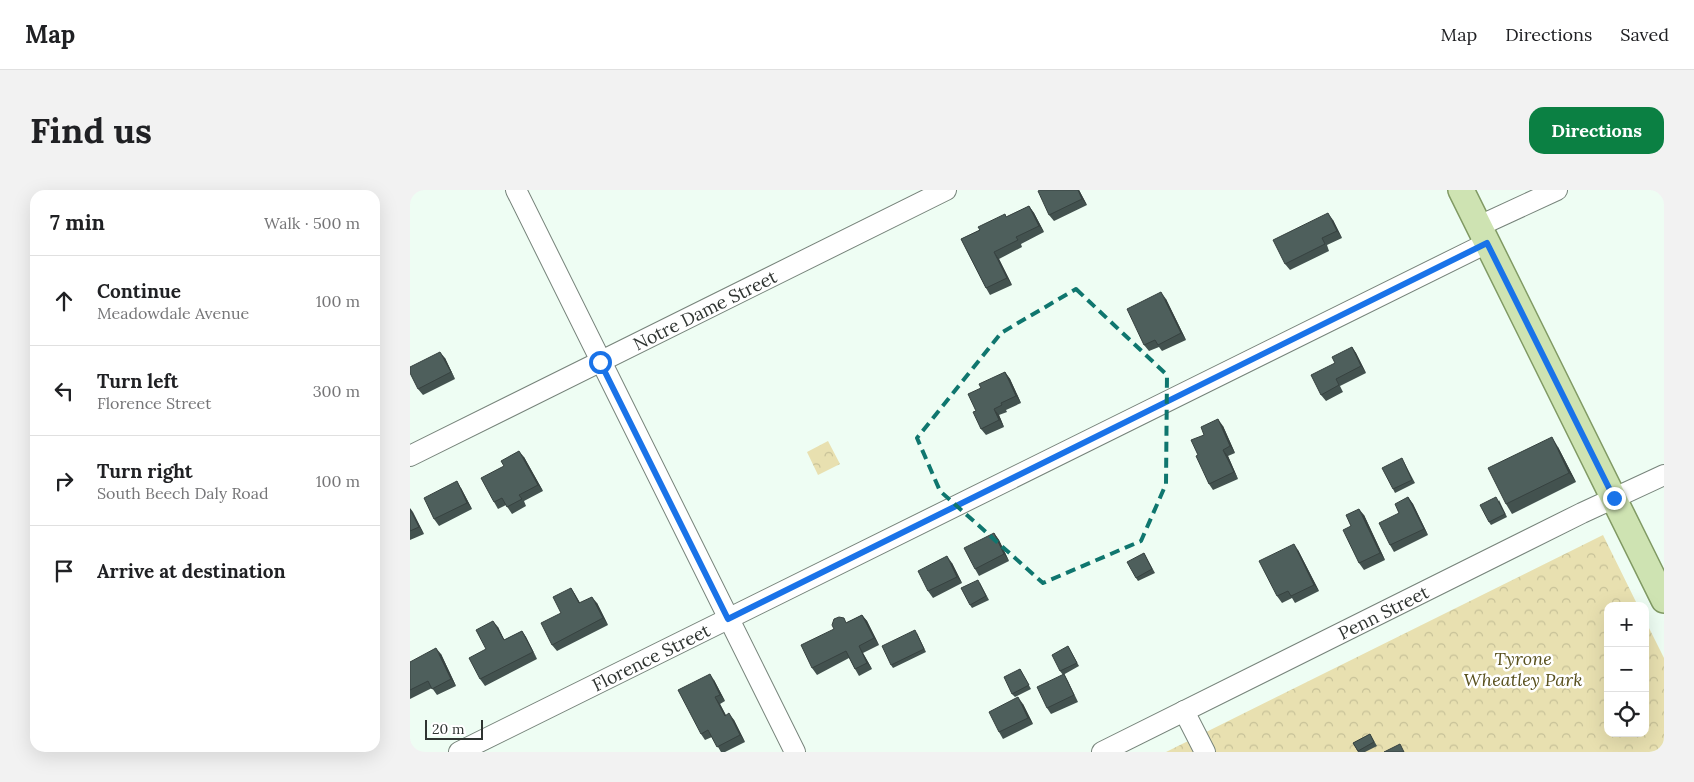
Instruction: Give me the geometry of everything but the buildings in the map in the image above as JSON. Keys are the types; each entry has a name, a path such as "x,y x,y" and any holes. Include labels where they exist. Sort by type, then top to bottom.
{"main road":[{"path":"1461,190 1664,600"}],"street":[{"path":"516,190 794,752"},
{"name":"Notre Dame Street","path":"410,456 946,190"},
{"name":"Florence Street","path":"459,752 728,619 1483,235 1557,190"},
{"name":"Penn Street","path":"1102,752 1664,475"},
{"path":"1184,711 1205,752"}],"highlighted area":[{"path":"1076,289 1167,375 1166,484 1141,541 1043,583 940,491 917,438 1001,333"}],"green space":[{"path":"828,441 840,464 818,475 807,452"},
{"name":"Tyrone Wheatley Park","path":"1603,535 1636,602 1604,602 1604,737 1649,737 1649,628 1664,658 1664,752 1166,752"}],"route":[{"path":"600,362 728,619 1487,243 1614,498"}]}
